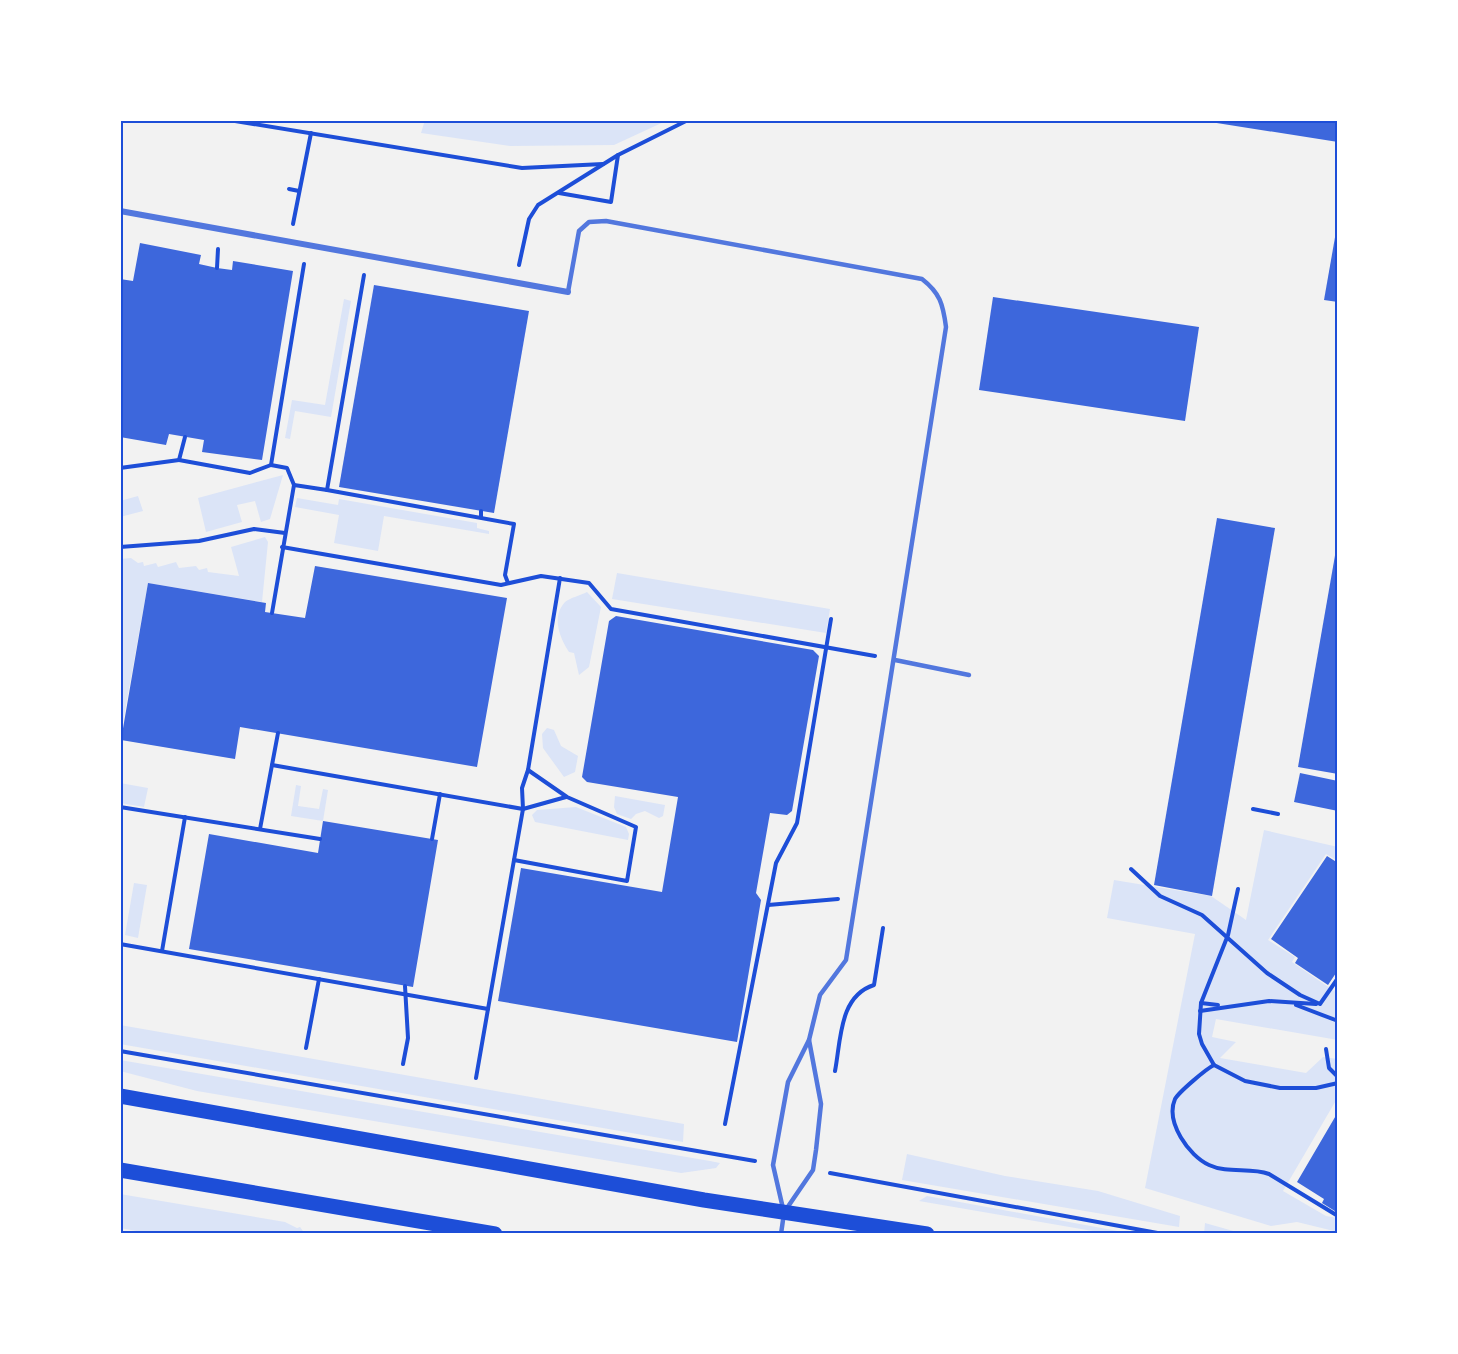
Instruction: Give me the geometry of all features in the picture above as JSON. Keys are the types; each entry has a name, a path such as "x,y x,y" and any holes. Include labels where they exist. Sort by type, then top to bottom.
{"main road":[{"path":"120,1096 784,1213 927,1234"},
{"path":"120,1170 495,1234"}],"street":[{"path":"120,211 568,292"}],"lane":[{"path":"568,292 579,231 589,222 606,221 922,279 937,290 943,303 946,327 846,960 820,995 808,1040 788,1082 773,1165 784,1213 781,1234"},
{"path":"895,660 969,675"},
{"path":"784,1213 813,1170 821,1104 808,1040"}],"path":[{"path":"229,120 522,168 603,164"},
{"path":"515,283 529,219 538,205 618,154 688,120"},
{"path":"271,465 304,264 286,261 311,134"},
{"path":"559,193 611,202 618,154"},
{"path":"289,189 299,191"},
{"path":"327,490 364,275"},
{"path":"179,460 185,437"},
{"path":"120,468 179,460 250,473 271,465 286,468 294,485 282,547 273,613"},
{"path":"294,485 514,524 505,575 508,583"},
{"path":"480,517 482,511"},
{"path":"120,548 199,541 254,529 285,533"},
{"path":"282,547 501,585 541,576 589,583 611,609 860,653"},
{"path":"476,1078 523,809 522,788 528,770 561,578"},
{"path":"725,1124 776,863 797,823 831,619"},
{"path":"260,829 278,733"},
{"path":"272,765 523,809 567,797"},
{"path":"514,860 627,881 636,827 567,797 528,770"},
{"path":"432,839 440,794"},
{"path":"120,807 320,839"},
{"path":"1253,809 1278,814"},
{"path":"162,951 185,817"},
{"path":"1131,868 1160,896 1202,915 1228,935 1267,973 1300,995 1320,1004"},
{"path":"1238,889 1228,935 1201,1003 1199,1034 1214,1065 1245,1081 1265,1087 1316,1088 1338,1083"},
{"path":"768,905 856,897"},
{"path":"835,1073 847,1009 856,993 873,985 883,928"},
{"path":"120,945 488,1010"},
{"path":"1320,1004 1338,978"},
{"path":"306,1048 319,979"},
{"path":"403,1064 408,1038 405,986"},
{"path":"1200,1011 1269,1001 1320,1004"},
{"path":"1201,1003 1222,1006"},
{"path":"1293,1004 1338,1021"},
{"path":"1326,1049 1329,1068 1338,1077"},
{"path":"120,1051 773,1165"},
{"path":"1214,1065 1176,1097 1174,1107 1176,1128 1191,1152 1209,1165 1221,1169 1258,1170 1269,1174 1338,1216"},
{"path":"813,1170 1163,1234"}],"shaded area":[{"path":"425,120 668,120 614,145 510,146 421,133"},
{"path":"344,299 351,301 331,417 295,411 290,439 285,438 292,400 325,405"},
{"path":"283,475 270,519 261,522 255,501 237,505 242,522 206,532 198,498"},
{"path":"138,496 143,511 120,517 120,501"},
{"path":"297,498 338,505 339,499 477,523 477,528 489,531 489,534 384,516 378,551 334,543 339,515 295,507"},
{"path":"265,537 268,542 262,602 148,583 120,739 120,559 131,558 138,563 143,562 144,566 156,563 158,567 176,562 179,568 196,566 199,570 207,568 208,572 239,576 231,547"},
{"path":"617,573 830,609 826,633 612,599"},
{"path":"587,592 601,607 589,667 579,675 574,653 569,652 558,627 558,614 565,602"},
{"path":"547,728 554,730 561,746 578,756 575,772 564,777 543,748 542,734"},
{"path":"120,783 148,788 144,807 120,803"},
{"path":"296,785 301,786 298,806 319,809 323,789 328,790 323,821 291,816"},
{"path":"615,796 665,805 663,816 659,818 645,811 636,814 631,819 617,814 614,807"},
{"path":"576,807 626,827 629,834 628,840 535,822 532,815 537,810"},
{"path":"1264,830 1338,847 1338,861 1326,854 1268,940 1295,957 1292,962 1334,991 1338,986 1338,1040 1216,1019 1212,1037 1236,1042 1220,1058 1306,1073 1323,1057 1338,1059 1338,1097 1283,1191 1326,1216 1338,1218 1338,1232 1297,1222 1271,1226 1145,1188 1195,934 1107,918 1114,880 1211,896 1246,920"},
{"path":"134,883 147,885 138,938 125,935"},
{"path":"120,1025 684,1124 683,1142 120,1044"},
{"path":"120,1060 720,1163 716,1168 681,1173 197,1091 120,1071"},
{"path":"907,1154 1005,1176 1098,1191 1180,1216 1179,1227 902,1180"},
{"path":"120,1194 285,1222 297,1228 300,1227 305,1234 153,1234 120,1228"},
{"path":"927,1196 1134,1234 1110,1234 919,1201"},
{"path":"1205,1223 1244,1234 1204,1234"}],"building":[{"path":"1338,120 1338,142 1204,121"},
{"path":"1338,226 1338,302 1324,300"},
{"path":"140,243 201,255 199,264 217,268 232,270 233,261 293,271 262,460 202,452 204,440 169,434 166,445 120,437 120,279 133,281"},
{"path":"374,285 529,311 494,513 339,487"},
{"path":"993,297 1199,327 1185,421 979,390"},
{"path":"1217,518 1275,528 1212,896 1154,885"},
{"path":"1338,544 1338,774 1298,767"},
{"path":"315,566 507,598 477,767 240,727 235,759 121,740 148,583 266,603 265,612 305,618"},
{"path":"616,616 813,650 819,656 792,811 787,815 770,813 756,893 761,900 737,1042 498,1001 521,868 662,892 678,797 587,782 582,777 609,621"},
{"path":"1300,773 1338,781 1338,811 1294,802"},
{"path":"323,821 438,840 413,987 189,949 209,834 318,853"},
{"path":"1327,856 1338,863 1338,970 1328,985 1295,963 1298,958 1271,939"},
{"path":"1338,1112 1338,1213 1322,1203 1324,1199 1297,1182"}]}
